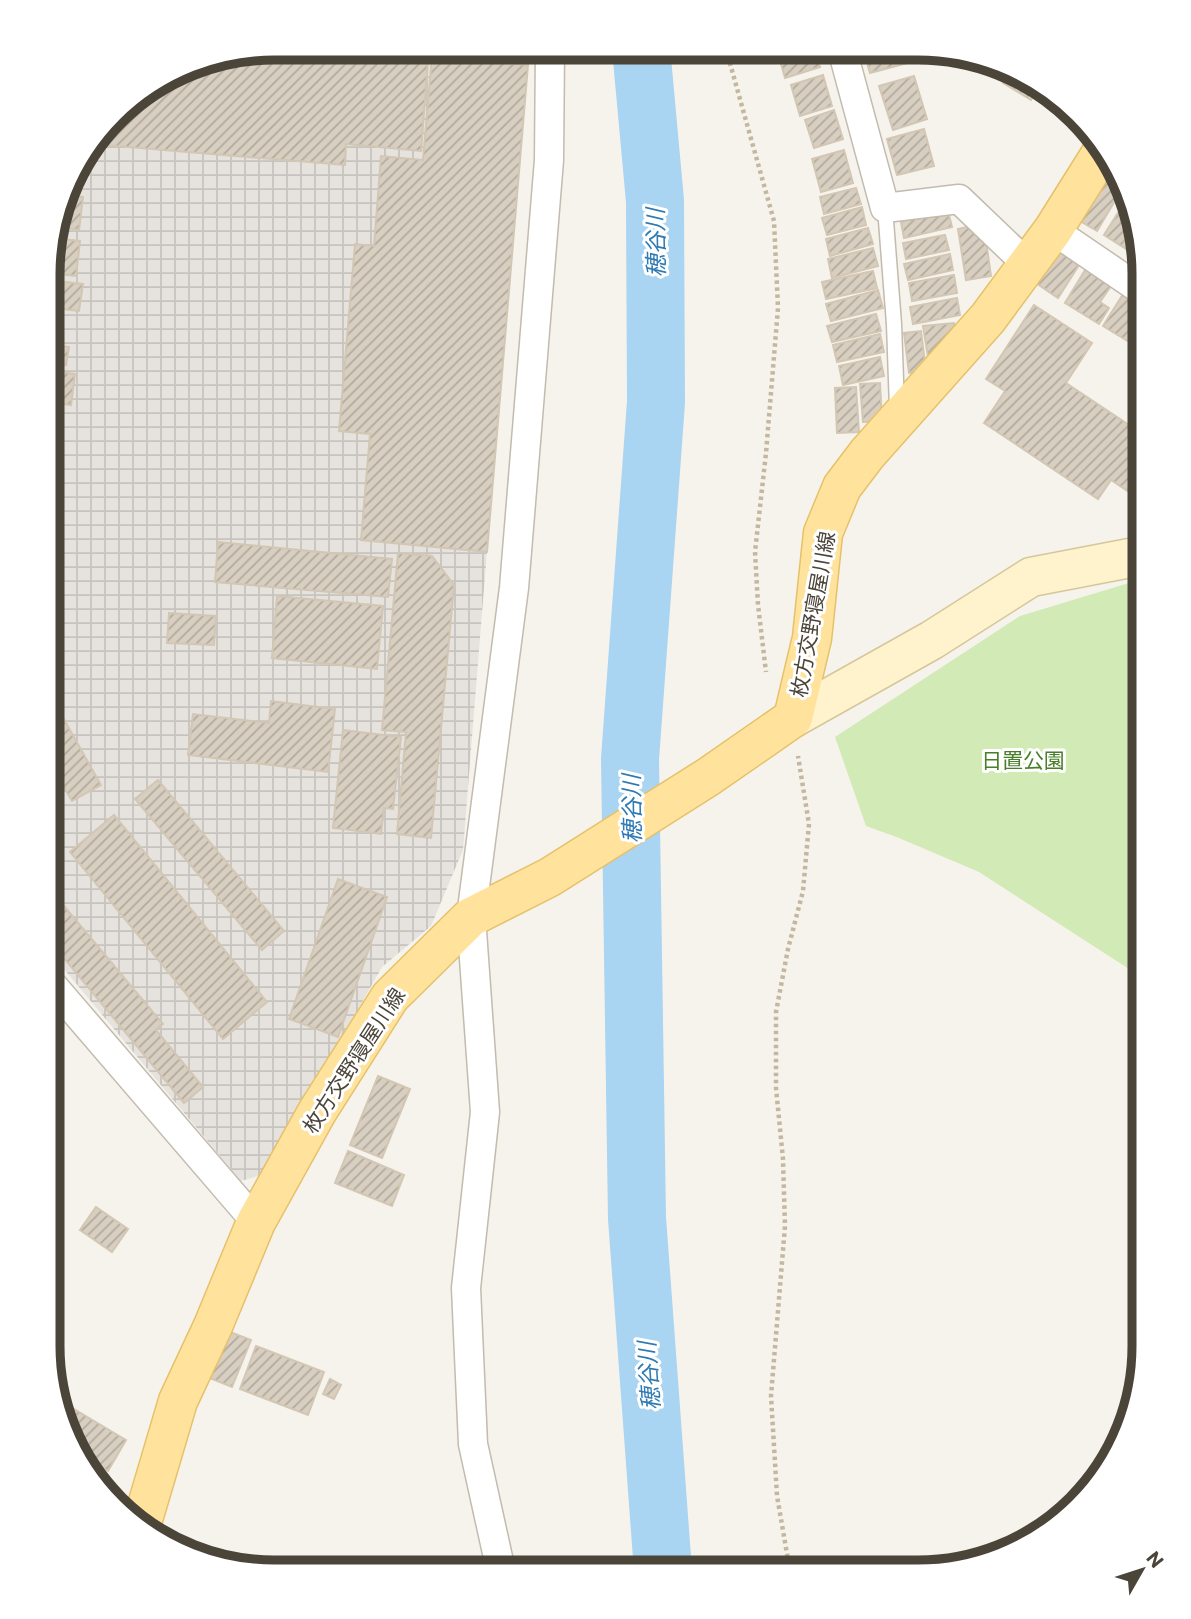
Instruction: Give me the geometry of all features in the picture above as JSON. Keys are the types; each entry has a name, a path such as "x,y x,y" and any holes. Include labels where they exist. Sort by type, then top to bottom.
{"main road":[{"name":"枚方交野寝屋川線","path":"144,1516 177,1401 213,1326 256,1222 317,1112 390,997 471,917 550,877 708,777 793,718 812,638 823,533 842,487 867,454 988,318 1053,230 1097,159"}],"street":[{"path":"499,1560 474,1444 466,1288 485,1112 471,917 514,588 549,160 551,60"},
{"path":"845,60 885,208 959,199 1028,265"},
{"path":"1053,230 1132,284"},
{"path":"793,718 932,640 1031,578 1132,555"},
{"path":"60,994 256,1222"}],"lane":[{"path":"885,208 898,419"}],"path":[{"path":"729,60 774,221 778,308 755,552 766,672"},
{"path":"788,1560 777,1496 771,1396 785,1226 783,1159 776,1088 776,1012 803,891 809,824 793,718"}],"shaded area":[{"path":"274,60 526,60 463,850 431,926 382,967 265,1174 241,1181 60,964 60,274 61,246 67,218 82,179 104,143 122,122 167,88 205,71 246,61"}],"green space":[{"name":"日置公園","path":"1132,584 1131,970 979,872 866,826 835,737 1020,616"}],"building":[{"path":"274,60 428,60 421,151 346,144 345,165 103,145 122,122 143,104 179,82 218,67 246,61"},
{"path":"432,60 475,60 528,65 487,552 361,540 370,434 339,431 355,244 374,246 381,156 423,160"},
{"path":"780,60 818,60 820,67 785,78"},
{"path":"866,60 911,62 870,73"},
{"path":"823,75 832,106 800,116 791,85"},
{"path":"914,76 927,119 893,130 879,86"},
{"path":"1005,79 1034,95 1031,100 1003,83"},
{"path":"834,110 843,139 814,148 805,120"},
{"path":"924,129 934,166 897,175 887,139"},
{"path":"844,150 853,183 821,192 812,159"},
{"path":"1099,174 1110,181 1117,198 1097,231 1073,217"},
{"path":"856,188 861,204 824,214 820,197"},
{"path":"75,196 83,197 79,230 65,228"},
{"path":"862,207 866,225 827,235 822,218"},
{"path":"1121,208 1130,250 1104,235"},
{"path":"948,211 952,227 904,238 901,222"},
{"path":"967,227 986,241 991,276 966,280 958,229"},
{"path":"868,228 873,244 830,256 826,239"},
{"path":"945,235 949,250 906,259 903,243"},
{"path":"62,239 80,241 76,276 60,274"},
{"path":"873,248 878,266 832,278 828,259"},
{"path":"1054,248 1079,265 1058,298 1033,281"},
{"path":"950,254 953,270 908,280 904,264"},
{"path":"1087,267 1113,283 1100,302 1109,308 1099,324 1065,303"},
{"path":"873,271 877,288 826,299 822,282"},
{"path":"954,275 957,293 912,301 909,283"},
{"path":"60,281 83,284 79,311 60,309"},
{"path":"878,290 883,308 831,321 826,304"},
{"path":"1123,294 1132,300 1132,344 1103,326"},
{"path":"957,298 960,315 913,324 910,307"},
{"path":"1034,305 1092,343 1066,383 1132,427 1132,494 1111,480 1098,499 984,423 1005,391 986,379"},
{"path":"876,314 881,331 832,342 827,326"},
{"path":"954,323 956,337 944,338 946,354 928,357 923,326"},
{"path":"921,331 926,371 909,373 904,333"},
{"path":"880,334 884,352 837,362 833,345"},
{"path":"60,346 69,347 66,365 60,364"},
{"path":"880,357 884,376 843,385 839,366"},
{"path":"60,372 75,374 71,405 60,404"},
{"path":"880,383 882,421 863,422 860,384"},
{"path":"856,387 859,432 837,433 835,388"},
{"path":"218,542 392,559 388,597 215,582"},
{"path":"398,553 432,556 454,585 431,838 397,834 406,732 382,730"},
{"path":"277,596 383,606 377,669 272,658"},
{"path":"169,613 216,616 214,645 167,643"},
{"path":"271,701 335,709 328,772 188,755 193,714 269,723"},
{"path":"60,712 101,785 72,801 65,789 60,792"},
{"path":"343,730 401,737 393,809 384,808 381,834 333,828"},
{"path":"158,780 284,931 262,950 135,799"},
{"path":"114,815 267,1002 223,1039 70,852"},
{"path":"338,879 387,897 338,1037 289,1019"},
{"path":"60,901 163,1024 156,1030 203,1087 184,1103 60,953"},
{"path":"378,1076 410,1089 382,1158 350,1145"},
{"path":"348,1151 404,1175 392,1206 335,1183"},
{"path":"96,1207 128,1229 112,1252 80,1230"},
{"path":"225,1330 251,1340 232,1387 207,1377"},
{"path":"256,1346 324,1372 308,1415 240,1389"},
{"path":"330,1379 341,1385 334,1399 323,1394"},
{"path":"74,1409 126,1440 108,1471 96,1464 71,1414"}],"waterway":[{"name":"穂谷川","path":"642,60 655,201 656,402 630,759 637,1218 662,1560"}]}
